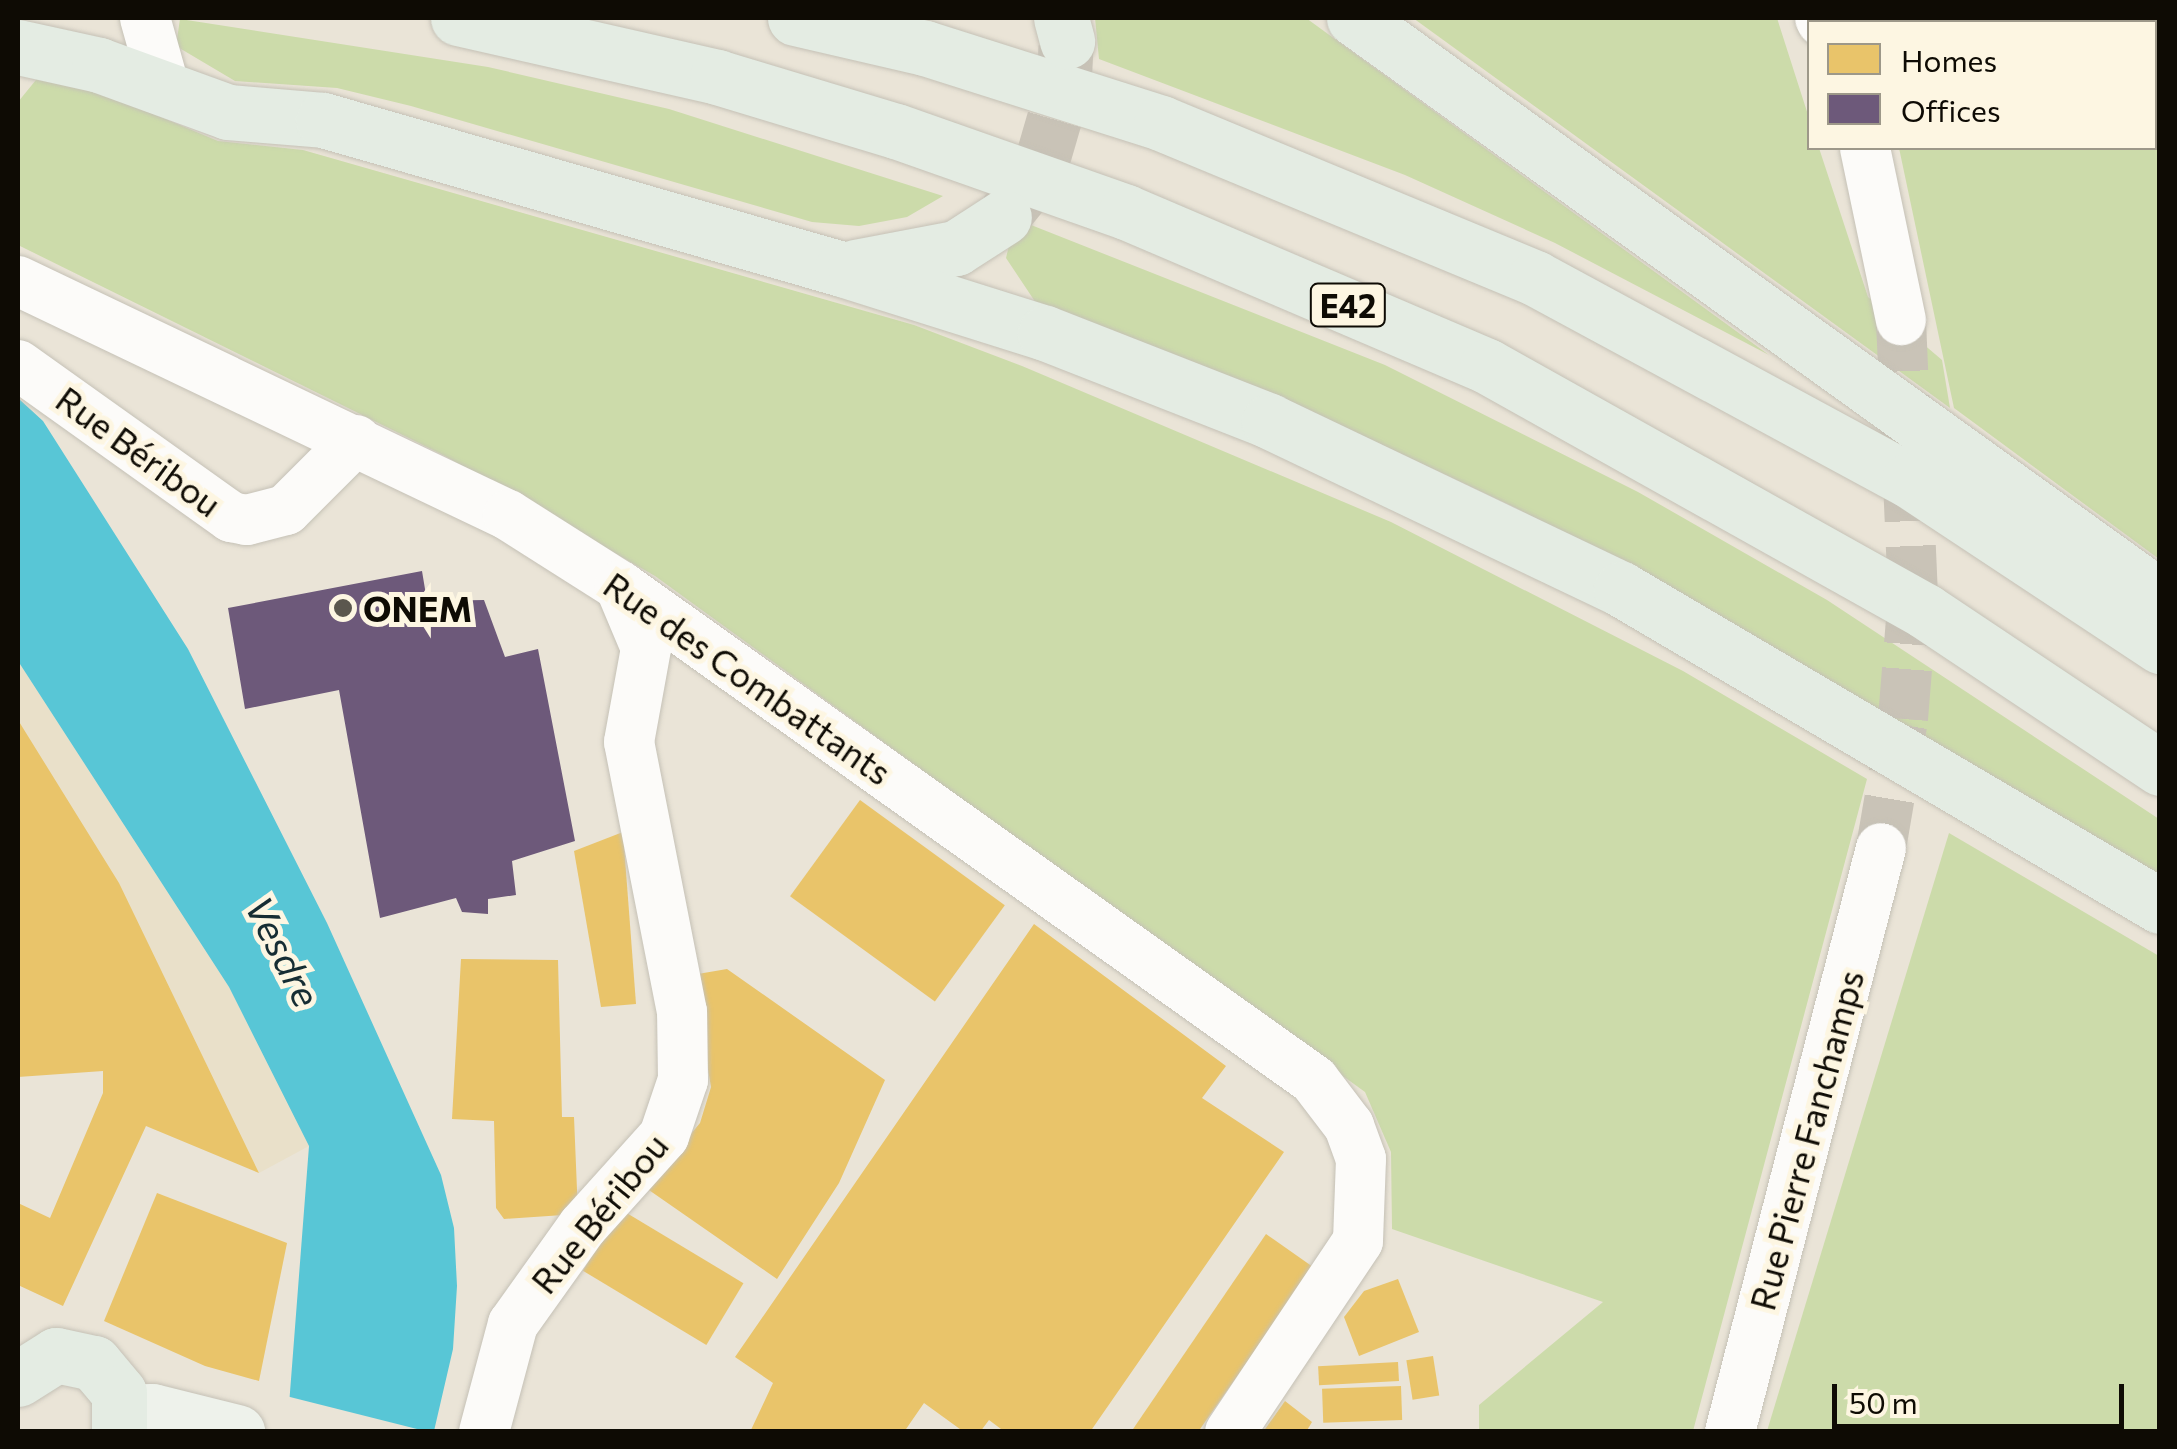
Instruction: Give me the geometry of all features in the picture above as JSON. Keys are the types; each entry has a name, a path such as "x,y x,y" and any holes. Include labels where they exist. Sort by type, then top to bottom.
{"highway":[{"name":"E42","path":"458,18 718,78 896,130 1126,212 1470,358 1683,471 1925,611 2160,768"},
{"path":"795,18 925,48 1161,123 1534,278 1909,480 2160,646"},
{"path":"1354,18 2160,597"},
{"path":"18,47 165,89 228,112 323,120 842,269 1044,333 1422,489 1620,589 2160,906"},
{"path":"842,269 956,248 1004,216"},
{"path":"24,1362 76,1356 94,1363 119,1393 121,1422"}],"main road":[{"path":"121,1422 152,1411 237,1432"}],"street":[{"path":"145,18 165,89"},
{"path":"1865,150 1901,320"},
{"name":"Rue des Combattants","path":"18,281 508,515 620,586 736,667 1314,1080 1349,1126 1360,1159 1364,1206 1358,1241 1230,1432"},
{"name":"Rue Béribou","path":"18,365 231,517 248,520 286,510 356,440"},
{"name":"Rue Béribou","path":"484,1432 513,1324 583,1226 664,1136 683,1080 682,1012 628,742 646,648 620,586"},
{"path":"637,695 672,670 736,667"},
{"name":"Rue Pierre Fanchamps","path":"1730,1432 1881,848"}],"shaded area":[{"path":"18,661 229,987 309,1146 259,1173 162,972 18,987"}],"green space":[{"path":"1095,18 1306,18 1769,355 1555,243 1405,175 1099,59"},
{"path":"1413,18 1777,18 1807,112 1807,150 1820,150 1868,297 1942,360 1950,408"},
{"path":"1853,18 2159,18 2159,559 1954,408 1899,150 2157,150 2157,20"},
{"path":"180,19 488,67 669,109 943,196 907,217 859,226 812,222 411,106 337,88 235,81 176,46"},
{"path":"40,75 89,87 218,141 303,150 914,325 1022,366 1391,522 1683,671 1867,779 1693,1431 1479,1431 1479,1405 1603,1302 1392,1229 1391,1152 1365,1092 655,576 445,456 18,245 18,102"},
{"path":"1026,223 1385,365 1638,492 1827,600 2159,819 2159,877 1641,574 1516,508 1272,393 1036,303 1006,258 1011,237"},
{"path":"1949,833 2159,956 2159,1431 1767,1431"}],"water":[{"name":"Vesdre","path":"18,398 43,421 188,649 327,923 441,1175 454,1228 457,1286 453,1349 434,1431 287,1431 309,1146 229,987 18,661"}],"pier":[{"path":"286,1396 425,1431 282,1432"}],"building: Homes":[{"path":"18,720 119,883 259,1173 146,1126 63,1306 18,1285 18,1203 50,1218 103,1093 103,1071 18,1077"},
{"path":"860,800 1005,905 935,1001 790,896"},
{"path":"623,832 636,1004 601,1007 574,851"},
{"path":"1034,924 1226,1066 1202,1098 1284,1152 1090,1432 1005,1432 989,1420 980,1432 964,1432 924,1403 904,1432 750,1432 773,1383 735,1357"},
{"path":"461,959 558,960 562,1117 574,1117 578,1214 504,1219 496,1208 494,1121 452,1119"},
{"path":"727,969 885,1080 839,1183 777,1279 646,1188 700,1123 711,1087 692,975"},
{"path":"157,1193 287,1243 259,1381 205,1366 104,1321"},
{"path":"620,1209 743,1283 706,1345 583,1271"},
{"path":"1266,1234 1313,1267 1292,1298 1198,1432 1131,1432"},
{"path":"1398,1279 1419,1332 1359,1356 1344,1317 1364,1291"},
{"path":"1433,1356 1439,1396 1413,1400 1406,1360"},
{"path":"1398,1362 1399,1381 1319,1385 1318,1366"},
{"path":"1401,1386 1402,1420 1323,1423 1322,1389"},
{"path":"1285,1401 1312,1422 1306,1432 1263,1432"}],"building: Offices":[{"path":"422,571 427,601 484,600 505,657 538,649 575,841 512,861 516,895 488,899 488,914 462,912 456,898 380,918 339,690 245,709 228,608"}],"tunnel":[{"path":"1005,214 1039,172 1064,86 1066,46"},
{"path":"1881,848 1903,719 1913,596 1901,320"}],"place":[{"name":"ONEM","path":"343,608"}]}
